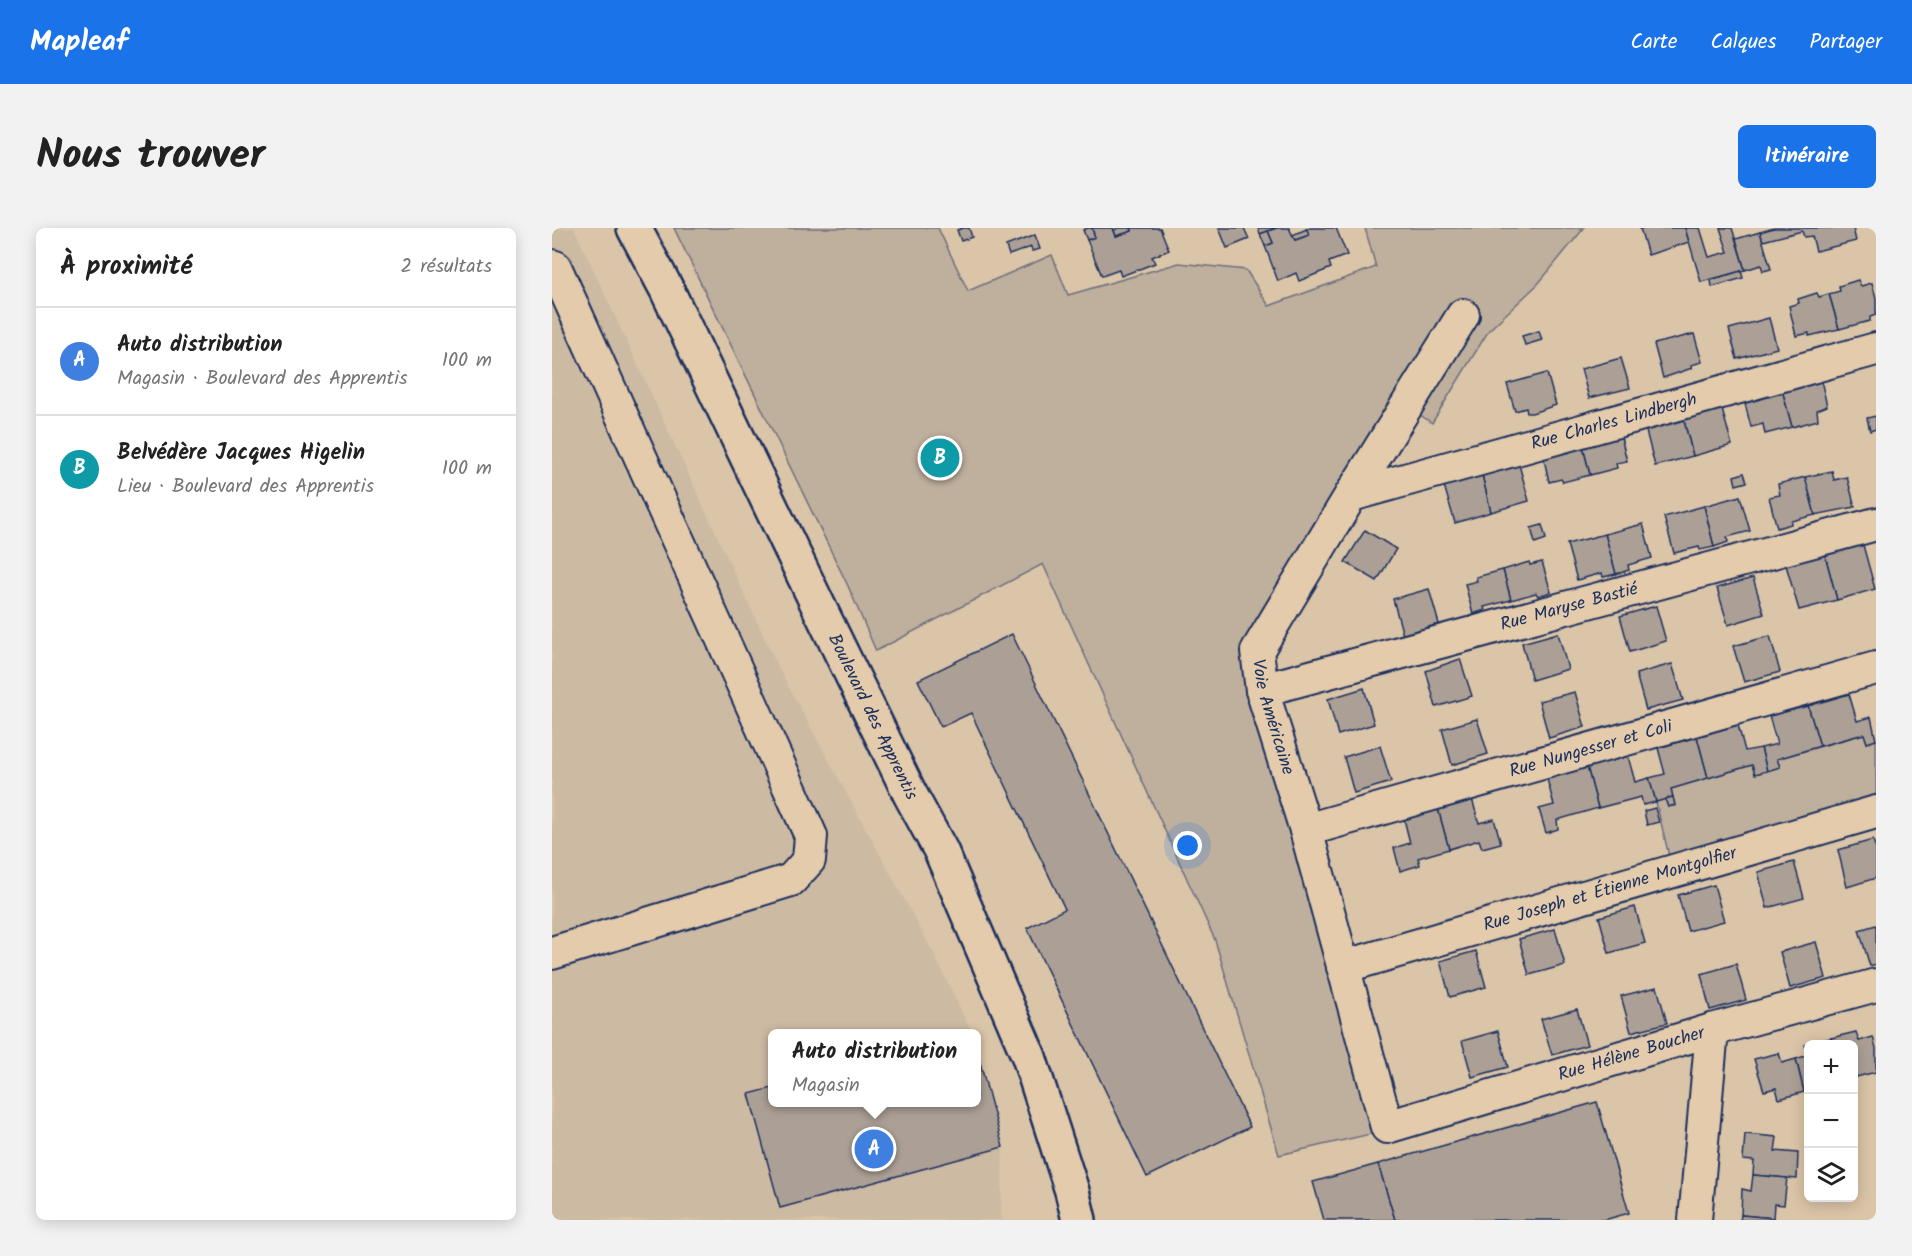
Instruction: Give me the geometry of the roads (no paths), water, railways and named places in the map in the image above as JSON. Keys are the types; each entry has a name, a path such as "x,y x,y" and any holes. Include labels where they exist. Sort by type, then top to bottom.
{"main road":[{"name":"Boulevard des Apprentis","path":"634,228 667,290 905,783 941,851 1029,1057 1072,1191 1079,1220"}],"street":[{"path":"552,266 555,267 811,836 809,860 791,880 552,952"},
{"name":"Voie Américaine","path":"1387,1127 1306,830 1262,690 1257,651 1463,315"},
{"name":"Rue Charles Lindbergh","path":"1351,495 1876,349"},
{"name":"Rue Maryse Bastié","path":"1262,690 1876,524"},
{"name":"Rue Nungesser et Coli","path":"1306,830 1876,668"},
{"name":"Rue Joseph et Étienne Montgolfier","path":"1343,968 1876,812"},
{"name":"Rue Hélène Boucher","path":"1387,1127 1712,1030 1876,985"},
{"path":"1695,1220 1712,1030"}],"place":[{"name":"Belvédère Jacques Higelin","path":"940,458"},
{"name":"Auto distribution","path":"874,1149"}]}
